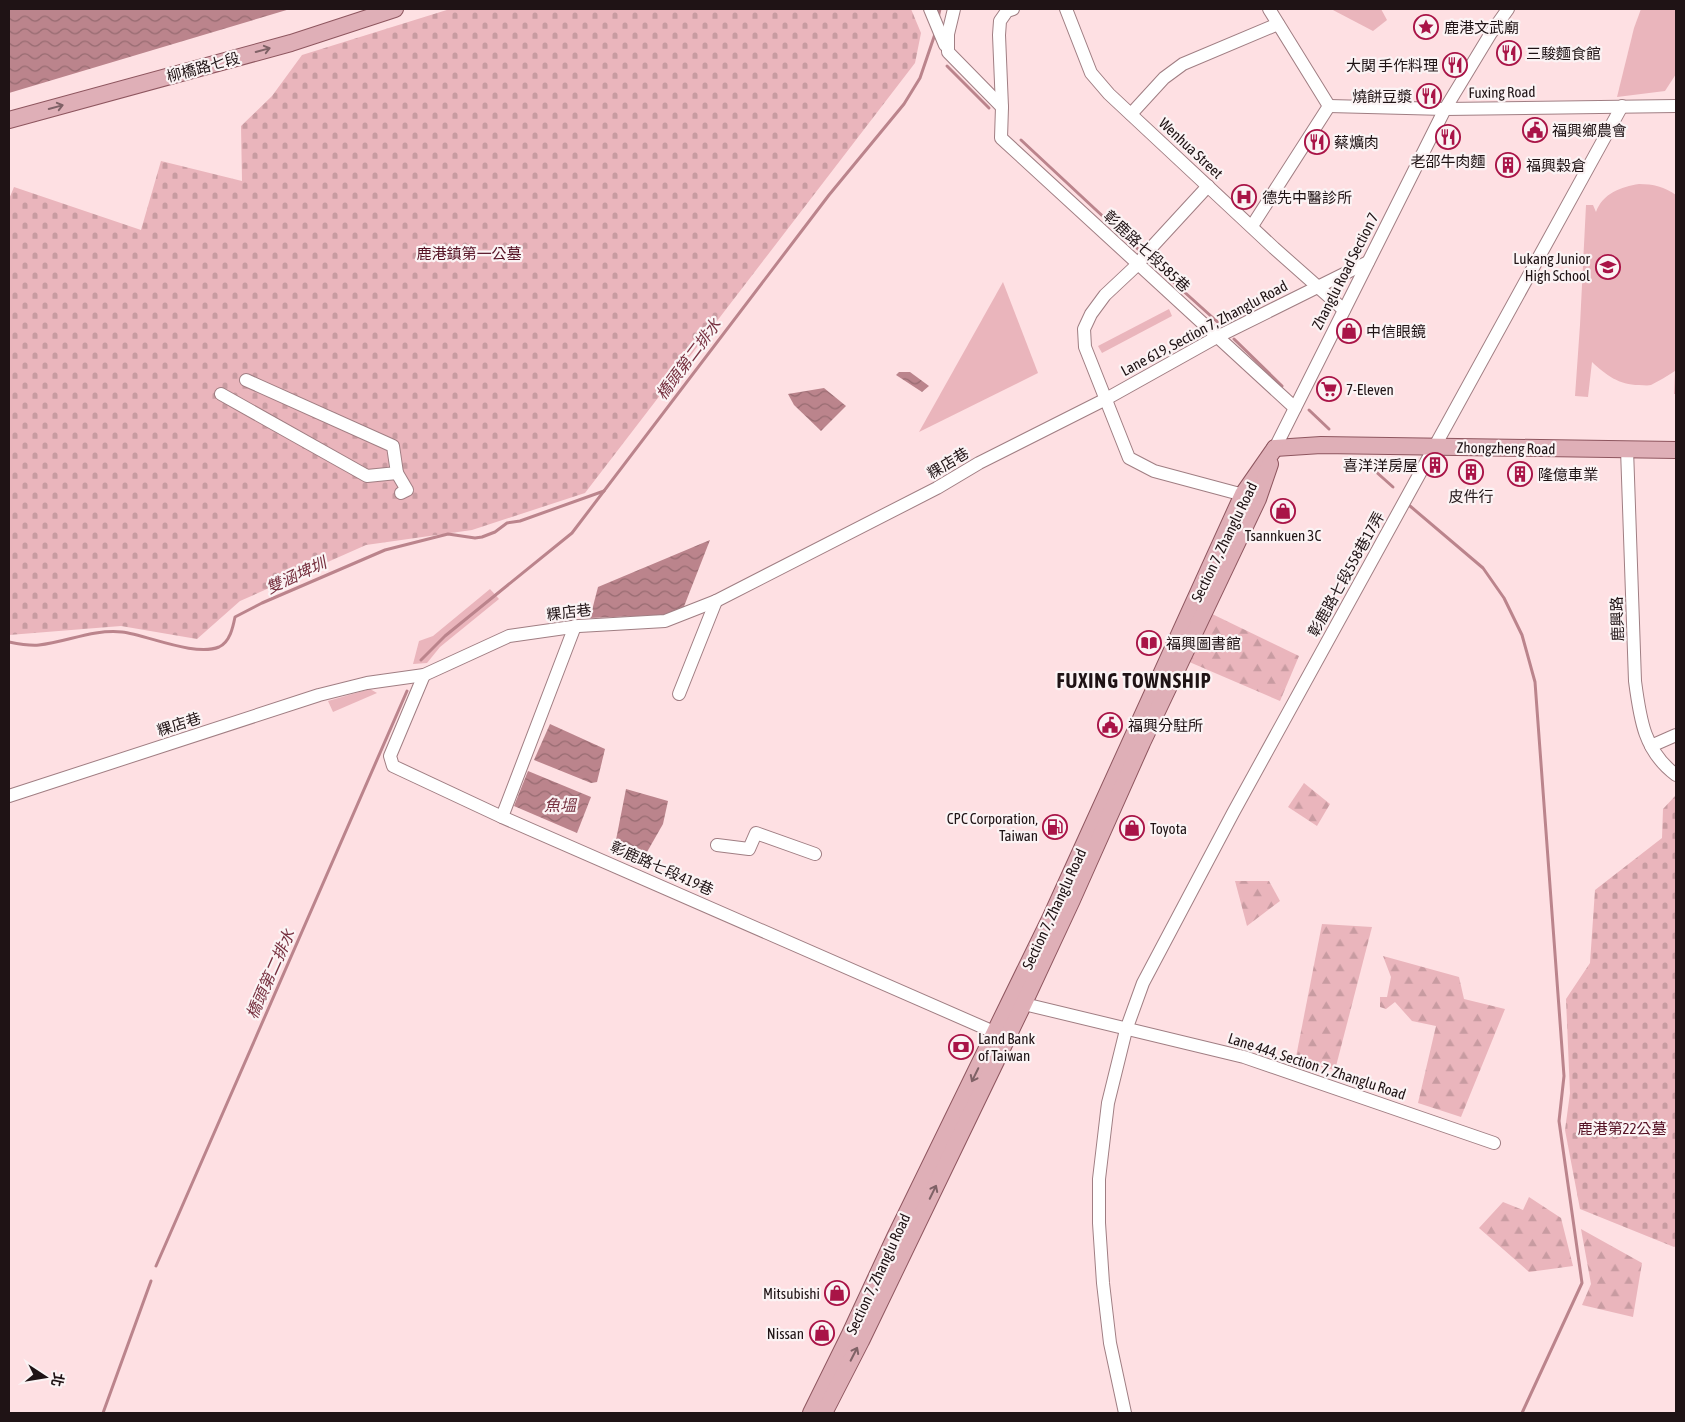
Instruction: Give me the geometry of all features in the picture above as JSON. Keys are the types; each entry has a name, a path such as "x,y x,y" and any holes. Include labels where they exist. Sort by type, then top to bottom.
{"main road":[{"name":"柳橋路七段","path":"9,120 291,43 395,9"},
{"name":"Zhongzheng Road","path":"1275,448 1320,444 1676,450"},
{"name":"Section 7, Zhanglu Road","path":"824,1413 865,1332 1017,1002 1138,722 1275,448"},
{"name":"Section 7, Zhanglu Road","path":"811,1413 1001,1036"}],"street":[{"path":"930,9 948,52 1002,107"},
{"path":"948,52 948,34 954,9"},
{"name":"彰鹿路七段585巷","path":"1013,9 1007,11 1000,21 1001,138 1295,408"},
{"name":"Wenhua Street","path":"1066,9 1091,73 1109,94 1344,310"},
{"path":"1252,226 1329,106 1269,9"},
{"name":"Zhanglu Road Section 7","path":"1275,448 1445,109 1491,33 1508,9"},
{"path":"1131,114 1164,78 1183,64 1278,24"},
{"name":"Fuxing Road","path":"1329,106 1445,109 1676,106"},
{"name":"彰鹿路七段558巷17弄","path":"1125,1413 1110,1343 1103,1282 1099,1223 1099,1179 1108,1104 1126,1030 1143,983 1156,955 1434,446 1622,106"},
{"path":"1208,186 1150,249 1138,265 1105,295 1091,314 1084,328 1085,347 1129,458 1154,471 1251,497"},
{"name":"Lane 619, Section 7, Zhanglu Road","path":"1106,399 1217,337 1368,262"},
{"path":"246,380 393,446 397,472 407,490"},
{"path":"221,394 367,476 397,472"},
{"name":"粿店巷","path":"9,796 319,695 367,684 424,676 509,636 575,626 664,621 716,601 937,488 979,463 1106,399"},
{"name":"鹿興路","path":"1627,450 1635,681 1639,714 1651,746 1663,765 1676,775"},
{"path":"679,694 716,601"},
{"path":"502,817 575,626"},
{"name":"彰鹿路七段419巷","path":"424,676 390,756 393,766 502,817 1001,1036"},
{"path":"1651,746 1676,735"},
{"path":"717,845 749,849 756,833 815,854"},
{"name":"Lane 444, Section 7, Zhanglu Road","path":"1017,1002 1126,1030 1244,1057 1494,1143"}],"green space":[{"name":"鹿港鎮第一公墓","path":"450,9 911,9 921,33 915,63 585,493 472,530 366,545 240,601 197,639 121,626 9,635 9,199 14,187 141,230 161,161 242,181 241,126 272,96 302,55"},
{"path":"1331,9 1381,9 1387,20 1373,31"},
{"path":"1641,9 1676,9 1676,74 1665,91 1617,97 1634,28"},
{"path":"1639,184 1659,186 1676,195 1676,394 1674,394 1675,371 1651,385 1632,385 1613,378 1592,362 1588,397 1575,396 1586,205 1593,205 1596,212 1603,200 1613,192"},
{"path":"1003,282 1038,373 919,432"},
{"path":"1169,309 1172,316 1102,353 1098,346"},
{"path":"490,589 499,599 440,647 427,663 413,664 419,641 433,636"},
{"path":"1208,612 1299,656 1280,701 1187,661"},
{"path":"370,689 377,693 333,712 328,701"},
{"path":"1304,783 1330,804 1317,826 1288,807"},
{"name":"鹿港第22公墓","path":"1676,795 1676,1246 1674,1247 1580,1209 1565,1130 1570,1093 1566,999 1590,963 1595,890 1662,838 1663,809"},
{"path":"1235,881 1269,881 1280,901 1247,926"},
{"path":"1322,924 1372,927 1335,1070 1295,1062"},
{"path":"1383,956 1459,977 1464,999 1505,1009 1461,1117 1418,1103 1436,1026 1412,1021 1395,1002 1386,1009 1380,1007 1380,997 1387,997 1391,977"},
{"path":"1529,1197 1561,1218 1573,1266 1529,1272 1479,1228 1503,1202 1523,1210"},
{"path":"1581,1229 1642,1263 1633,1317 1582,1305 1591,1284"}],"water":[{"path":"9,9 290,9 9,93"},
{"path":"899,372 910,372 929,386 922,392 896,375"},
{"path":"824,388 846,406 821,431 794,405 788,394"},
{"path":"710,540 683,609 662,615 590,618 598,587"},
{"name":"魚塭","path":"550,724 605,749 597,782 591,783 534,760"},
{"name":"魚塭","path":"528,771 591,797 577,833 514,806"},
{"path":"626,789 668,801 663,824 643,859 615,845"}],"waterway":[{"path":"938,18 940,9"},
{"name":"橋頭第二排水","path":"421,660 445,636 572,533 829,195 904,104 920,78 935,34"},
{"path":"947,66 989,108"},
{"path":"1021,140 1139,250"},
{"path":"1150,261 1222,326"},
{"path":"1234,339 1282,386"},
{"path":"1309,410 1329,429"},
{"path":"1365,462 1393,487"},
{"name":"雙涵埤圳","path":"9,642 39,645 101,632 122,632 184,647 197,649 219,647 226,642 232,630 235,617 262,603 385,550 448,534 475,538 482,537 495,532 507,523 520,521 604,491"},
{"path":"1410,506 1483,568 1504,598 1522,635 1535,682 1564,1076 1559,1121 1582,1283 1522,1413"},
{"name":"橋頭第二排水","path":"156,1266 407,691"},
{"name":"橋頭第二排水","path":"103,1413 151,1281"}],"place":[{"name":"鹿港文武廟","path":"1426,27"},
{"name":"三駿麵食館","path":"1509,53"},
{"name":"大関 手作料理","path":"1455,65"},
{"name":"燒餅豆漿","path":"1429,96"},
{"name":"福興鄉農會","path":"1535,130"},
{"name":"老邵牛肉麵","path":"1448,137"},
{"name":"蔡爌肉","path":"1317,142"},
{"name":"福興穀倉","path":"1508,165"},
{"name":"德先中醫診所","path":"1244,197"},
{"name":"Lukang Junior High School","path":"1608,267"},
{"name":"中信眼鏡","path":"1349,331"},
{"name":"7-Eleven","path":"1329,389"},
{"name":"喜洋洋房屋","path":"1435,465"},
{"name":"皮件行","path":"1471,472"},
{"name":"隆億車業","path":"1520,474"},
{"name":"Tsannkuen 3C","path":"1283,511"},
{"name":"福興圖書館","path":"1149,643"},
{"name":"福興分駐所","path":"1110,725"},
{"name":"CPC Corporation, Taiwan","path":"1055,827"},
{"name":"Toyota","path":"1132,828"},
{"name":"Land Bank of Taiwan","path":"961,1047"},
{"name":"Mitsubishi","path":"837,1293"},
{"name":"Nissan","path":"822,1333"}],"district":[{"name":"FUXING TOWNSHIP","path":"1134,680"}]}
